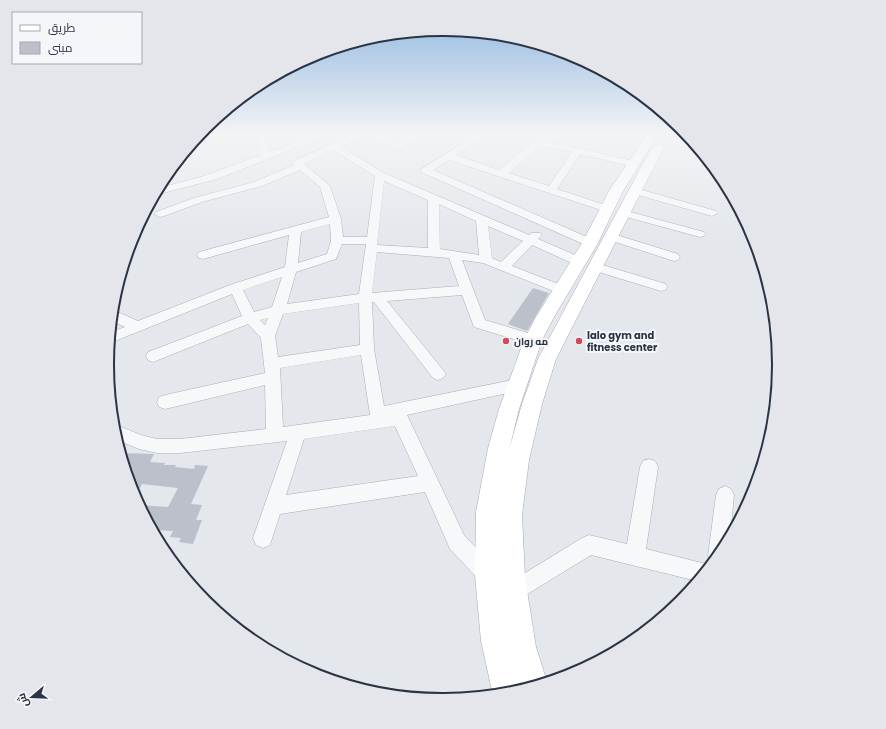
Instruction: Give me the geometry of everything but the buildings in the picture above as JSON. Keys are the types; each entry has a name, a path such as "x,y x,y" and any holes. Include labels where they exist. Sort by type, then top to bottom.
{"main road":[{"path":"505,687 495,641 488,575 488,512 499,448 509,409 532,340 561,290 587,264 610,237 615,211 616,191 632,167"},
{"path":"532,681 522,647 512,578 510,515 518,460 532,404 547,359 587,264 590,243 615,211 635,191 643,167"}],"street":[{"path":"165,190 190,184 239,167"},
{"path":"160,214 198,200 258,184 299,167"},
{"path":"116,336 235,288 332,256 337,241 335,219 325,186 302,167"},
{"path":"367,167 380,175 530,241 587,264 661,286"},
{"path":"430,167 425,170 590,243"},
{"path":"480,167 615,211 700,234"},
{"path":"500,174 509,167"},
{"path":"551,190 567,167"},
{"path":"379,418 367,349 371,298 371,244 380,175"},
{"path":"635,191 712,213"},
{"path":"433,198 434,252"},
{"path":"203,255 335,219"},
{"path":"481,220 486,260"},
{"path":"503,267 547,225"},
{"path":"275,436 272,370 268,336 291,269 295,230"},
{"path":"610,237 674,257"},
{"path":"337,241 434,252 486,260 561,290"},
{"path":"454,255 479,323 532,340"},
{"path":"235,288 250,318 268,336"},
{"path":"153,356 250,318 278,310 371,298 467,290"},
{"path":"371,298 438,374"},
{"path":"118,318 138,327"},
{"path":"165,402 272,370 367,349"},
{"path":"122,435 139,442 157,446 180,446 275,436 398,414 517,385"},
{"path":"398,414 457,542 488,575"},
{"path":"263,538 275,506 298,433"},
{"path":"635,556 649,467"},
{"path":"275,506 429,483"},
{"path":"720,541 725,495"},
{"path":"514,591 589,545 698,571"}],"place":[{"name":"مه روان","path":"506,341"},
{"name":"lalo gym and fitness center","path":"579,341"}]}
